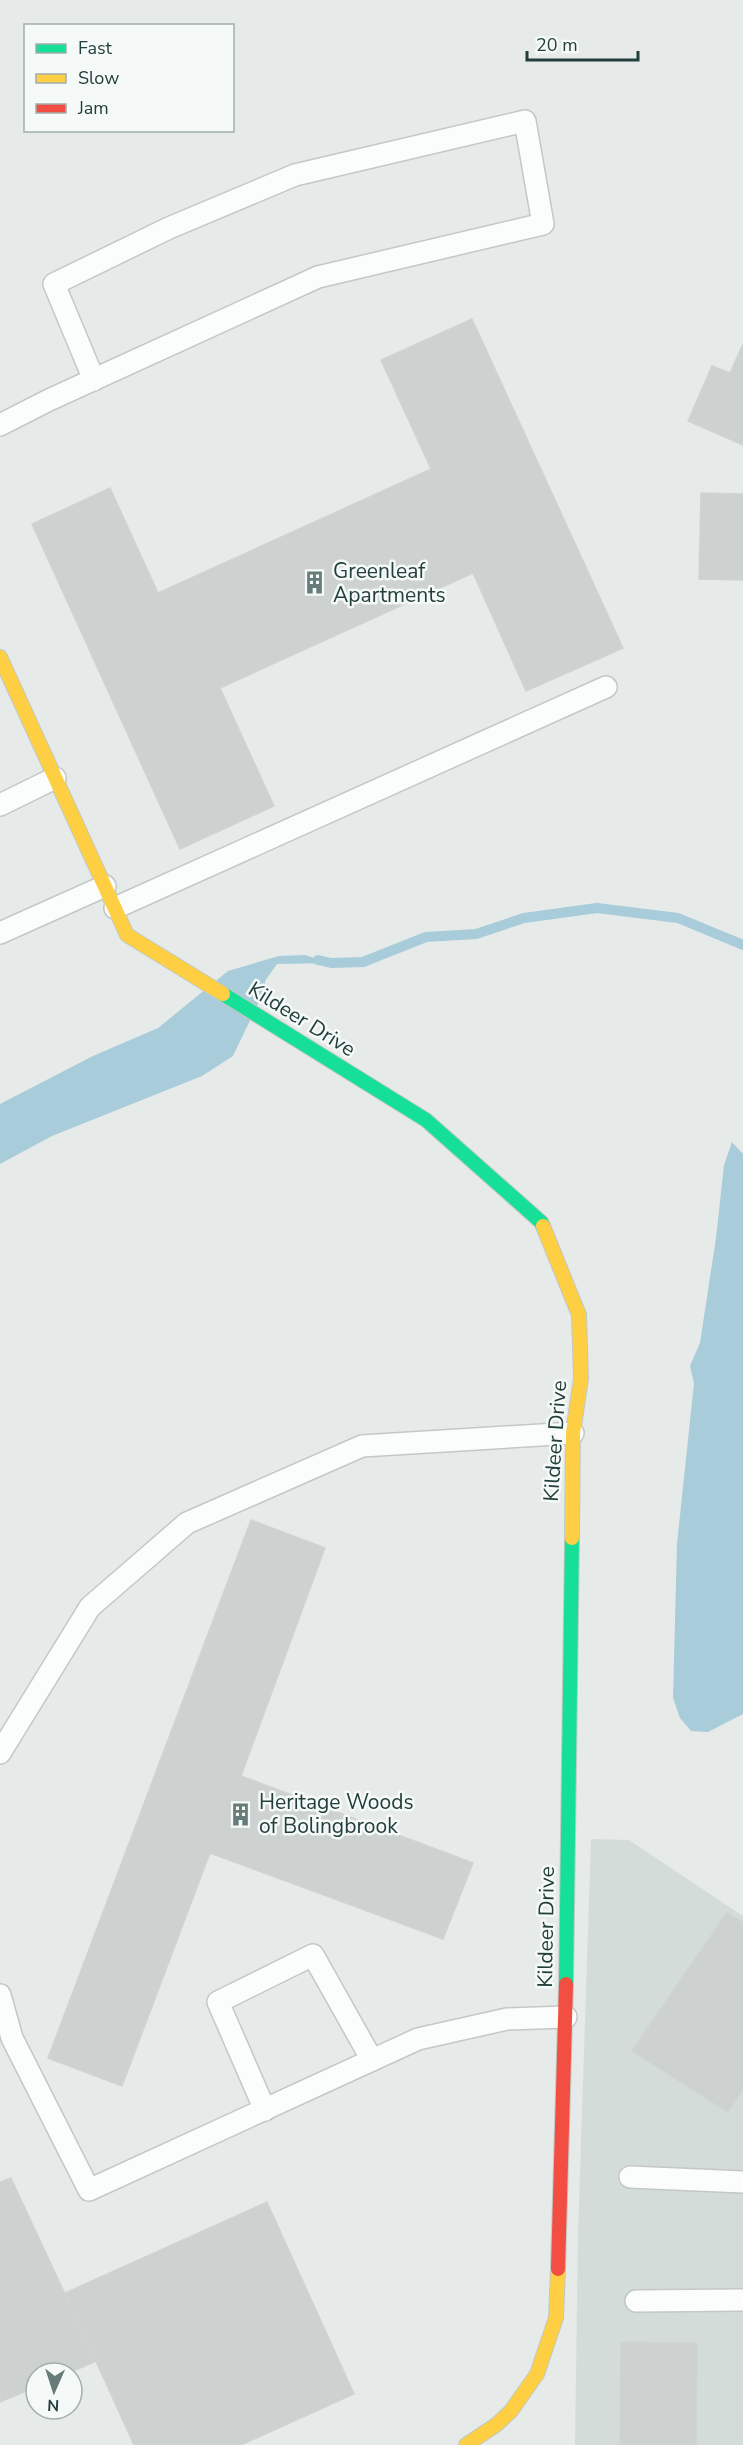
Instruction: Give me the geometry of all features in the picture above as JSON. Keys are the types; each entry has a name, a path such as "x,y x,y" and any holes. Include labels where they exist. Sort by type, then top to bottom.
{"street":[{"name":"Kildeer Drive","path":"0,657 127,935 426,1120 541,1222 579,1315 581,1378 573,1433 566,2017 556,2318 546,2357 530,2388 501,2421 466,2445"}],"lane":[{"path":"0,425 318,277 543,224 525,122 295,175 169,228 54,284 94,380"},
{"path":"115,908 606,687"},
{"path":"0,805 55,778"},
{"path":"0,933 105,886"},
{"path":"0,1753 90,1607 187,1523 362,1446 573,1433"},
{"path":"265,2110 218,2002 313,1955 372,2060"},
{"path":"0,1995 12,2038 89,2190 418,2039 496,2022 566,2017"},
{"path":"630,2177 743,2182"},
{"path":"636,2301 743,2300"}],"shaded area":[{"path":"591,1839 629,1840 743,1916 743,2445 575,2445 578,2233"}],"water":[{"path":"305,955 331,963 277,964 265,981 265,989 233,1056 202,1076 52,1136 0,1164 0,1104 93,1056 158,1028 228,971 279,956"},
{"path":"732,1142 743,1154 743,1714 708,1732 691,1731 680,1718 673,1698 677,1544 694,1383 690,1366 700,1343 716,1238 724,1165"}],"building":[{"name":"Greenleaf Apartments","path":"472,319 623,648 526,691 473,573 220,688 274,806 180,849 32,524 110,488 158,593 431,469 381,360"},
{"path":"743,344 743,445 688,421 712,366 730,373"},
{"path":"701,493 743,494 743,580 699,579"},
{"name":"Heritage Woods of Bolingbrook","path":"251,1520 325,1548 241,1776 473,1863 443,1939 210,1853 122,2086 48,2058"},
{"path":"727,1912 743,1923 743,2089 728,2112 632,2051"},
{"path":"11,2178 96,2361 84,2366 84,2361 24,2361 24,2392 0,2402 0,2182"},
{"path":"267,2202 354,2394 241,2445 134,2445 65,2293"},
{"path":"621,2342 697,2343 696,2445 620,2445"}],"waterway":[{"path":"318,960 331,963 363,962 426,937 476,934 524,918 597,908 678,918 743,945"}],"traffic: fast":[{"path":"223,994 426,1120 543,1226"},
{"path":"566,1984 572,1538"}],"traffic: slow":[{"path":"0,657 127,935 223,994"},
{"path":"543,1226 579,1315 581,1378 573,1433 572,1538"},
{"path":"466,2445 496,2425 511,2411 537,2374 556,2318 558,2269"}],"traffic: jam":[{"path":"558,2269 566,1984"}],"place":[{"name":"Greenleaf Apartments","path":"315,583"},
{"name":"Heritage Woods of Bolingbrook","path":"241,1814"}]}
